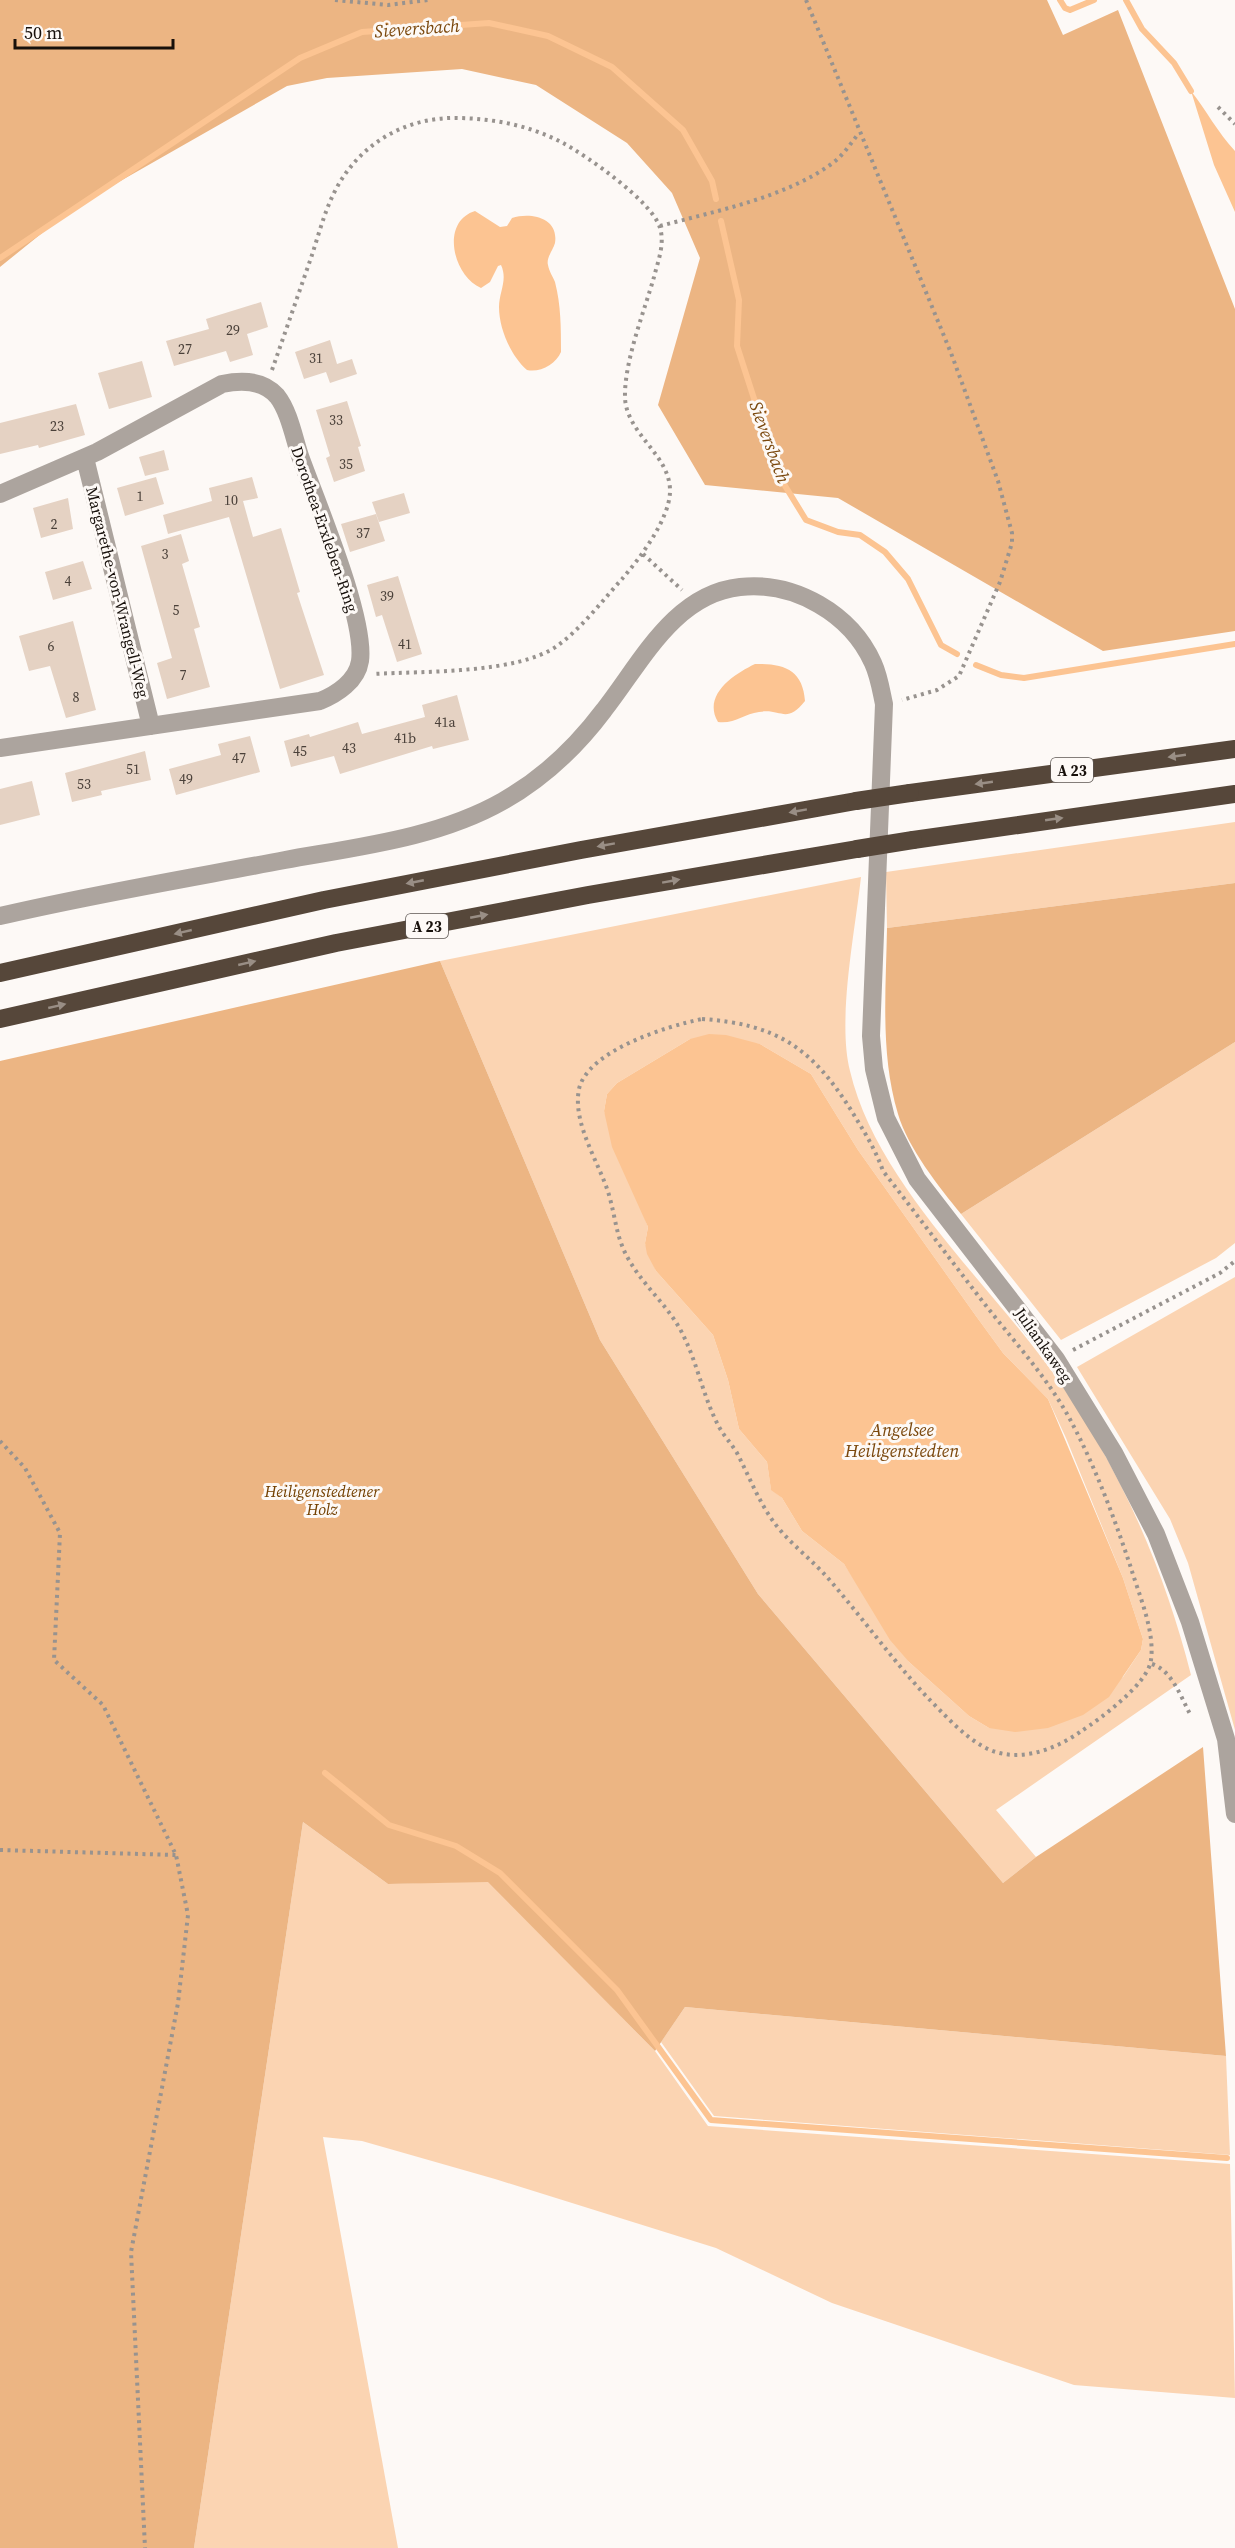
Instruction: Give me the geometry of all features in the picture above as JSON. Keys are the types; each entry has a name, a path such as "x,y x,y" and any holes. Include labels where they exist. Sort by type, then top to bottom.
{"highway":[{"name":"A 23","path":"0,973 336,898 581,849 856,801 1235,749"},
{"name":"A 23","path":"0,1019 336,943 588,895 913,840 1235,794"}],"street":[{"path":"0,494 85,458 222,384 245,382 266,388"},
{"name":"Dorothea-Erxleben-Ring","path":"266,388 280,402 349,595 359,645 357,671"},
{"name":"Margarethe-von-Wrangell-Weg","path":"85,458 151,726"},
{"path":"0,916 383,841 429,830 484,811 518,792 565,753 604,711 661,633 696,603 715,594 741,587 777,589 817,602 843,621 866,650 879,678 884,704"},
{"path":"0,748 320,701 340,690 357,671"},
{"name":"Juliankaweg","path":"884,704 871,1036 874,1069 886,1118 917,1179 1056,1359 1114,1453 1165,1556 1190,1622 1226,1739 1235,1814"}],"path":[{"path":"335,0 388,5 428,0"},
{"path":"806,0 859,133 884,186 973,409 998,481 1012,533 1012,543 1000,582 959,676 946,686 924,695 884,704"},
{"path":"1218,107 1235,124"},
{"path":"266,388 334,193 360,155 378,140 398,130 424,121 456,118 492,120 528,129 560,141 599,165 631,193 660,226 661,251 634,347 625,397 636,428 665,469 669,479 670,492 664,514 643,554 571,634 556,646 530,660 477,667 371,674 357,671"},
{"path":"660,226 749,201 802,180 834,162 859,133"},
{"path":"643,554 696,603"},
{"path":"702,1019 756,1026 781,1035 820,1065 876,1151 883,1171 1049,1386 1074,1426 1114,1516 1148,1627 1152,1664 1141,1681 1095,1722 1067,1741 1037,1753 1000,1754 982,1746 945,1716 923,1693 827,1578 776,1526 735,1451 720,1429 710,1407 701,1372 683,1333 671,1313 652,1295 622,1247 614,1223 610,1197 590,1153 580,1110 579,1089 595,1065 645,1036 702,1019"},
{"path":"1056,1359 1220,1273 1235,1261"},
{"path":"0,1441 25,1468 60,1533 54,1660 103,1705 176,1854 188,1915 178,2003 132,2252 145,2548"},
{"path":"1152,1664 1162,1668 1166,1673 1190,1714"},
{"path":"0,1850 176,1854"}],"shaded area":[{"path":"1235,822 1235,883 887,928 886,872"},
{"path":"861,877 848,975 845,1027 850,1071 863,1111 882,1149 932,1224 1045,1362 1093,1434 1114,1472 1151,1551 1180,1633 1191,1675 996,1810 1036,1857 1003,1883 758,1594 600,1340 440,961","holes":["690,1039 760,1044 811,1074 858,1150 976,1316 1003,1353 1048,1399 1123,1578 1143,1639 1141,1650 1123,1677 989,1728 969,1716 909,1662 844,1564 802,1531 782,1498 771,1489 767,1462 739,1429 728,1380 713,1335 656,1271 645,1243 648,1227 604,1111 607,1094 617,1083"]},
{"path":"1235,1042 1235,1243 1216,1258 1061,1340 961,1214"},
{"path":"1235,1277 1235,1730 1188,1563 1170,1519 1077,1367"},
{"path":"303,1822 388,1884 488,1881 655,2051 708,2126 1230,2164 1235,2398 1074,2385 832,2303 716,2248 495,2179 362,2141 323,2137 398,2548 194,2548"},
{"path":"685,2007 1226,2056 1230,2155 714,2116 661,2042"}],"green space":[{"path":"0,0 1047,0 1063,35 1118,10 1235,309 1235,631 1103,651 838,498 705,485 658,405 700,258 672,193 627,143 536,85 462,69 327,78 287,86 73,208 0,267"},
{"path":"1235,883 1235,1042 961,1214 934,1179 909,1140 898,1114 892,1091 886,1045 887,928"},
{"name":"Heiligenstedtener Holz","path":"440,961 600,1340 758,1594 1003,1883 1036,1857 1203,1747 1226,2056 685,2007 655,2051 488,1882 388,1884 303,1822 194,2548 0,2548 0,1061"}],"water":[{"path":"1191,91 1235,151 1235,212 1214,165"},
{"path":"475,211 500,227 507,226 512,218 535,216 548,222 552,227 555,243 548,262 558,299 561,352 547,367 527,370 507,342 500,315 499,302 504,276 501,265 498,266 490,282 481,288 471,282 463,272 454,249 454,237 457,226 464,217"},
{"path":"755,664 783,667 796,675 805,701 788,714 767,711 729,722 718,722 714,712 717,694 738,673"},
{"name":"Angelsee Heiligenstedten","path":"709,1034 726,1035 760,1044 811,1074 858,1150 976,1316 1003,1353 1048,1399 1123,1578 1143,1639 1141,1650 1109,1697 1083,1715 1048,1728 1015,1732 989,1728 969,1716 909,1662 890,1640 844,1564 802,1531 782,1498 771,1490 767,1462 739,1429 728,1380 713,1335 656,1271 647,1254 645,1243 648,1227 612,1147 604,1111 607,1094 617,1083 690,1039"}],"building":[{"path":"261,302 268,327 247,334 253,355 230,362 226,351 174,366 166,341 209,329 206,319"},
{"path":"330,340 337,364 352,359 357,374 330,383 326,372 304,379 295,352"},
{"path":"142,361 152,397 109,409 98,373"},
{"path":"347,401 361,446 358,447 365,471 334,482 326,458 330,456 316,410"},
{"path":"76,404 85,435 39,448 38,445 0,454 0,423"},
{"path":"164,450 169,470 145,476 139,457"},
{"path":"156,477 164,504 125,516 117,488"},
{"path":"252,477 258,498 243,501 253,537 281,528 300,592 297,593 324,675 280,689 229,517 168,534 163,515 212,501 209,488"},
{"path":"404,493 410,513 379,522 372,502"},
{"path":"68,498 73,529 41,538 33,508"},
{"path":"376,514 385,541 350,552 341,524"},
{"path":"181,534 189,561 182,564 200,627 194,629 210,687 167,699 157,663 172,658 141,546"},
{"path":"83,561 92,589 53,600 45,572"},
{"path":"398,576 422,654 397,662 382,615 376,617 367,585"},
{"path":"73,621 96,710 66,718 50,666 29,671 19,636"},
{"path":"457,695 469,740 433,749 432,746 340,774 334,756 291,767 284,741 309,734 310,737 358,722 362,734 425,717 422,705"},
{"path":"250,736 260,772 176,795 169,769 221,755 218,744"},
{"path":"145,751 151,780 101,791 102,795 72,802 65,773"},
{"path":"32,781 40,815 0,825 0,789"}],"waterway":[{"path":"1060,0 1065,8 1070,10 1094,0"},
{"path":"1126,0 1142,29 1174,63 1191,91"},
{"name":"Sieversbach","path":"0,258 300,58 362,32 489,23 548,36 612,67 683,130 712,181 716,199"},
{"name":"Sieversbach","path":"721,221 739,300 737,346 779,476 806,520 838,532 860,535 885,552 908,579 941,645 957,654"},
{"name":"Sieversbach","path":"976,665 1001,675 1024,678 1235,644"},
{"path":"325,1773 389,1825 456,1846 500,1873 617,1990 711,2120 1227,2158"}]}
